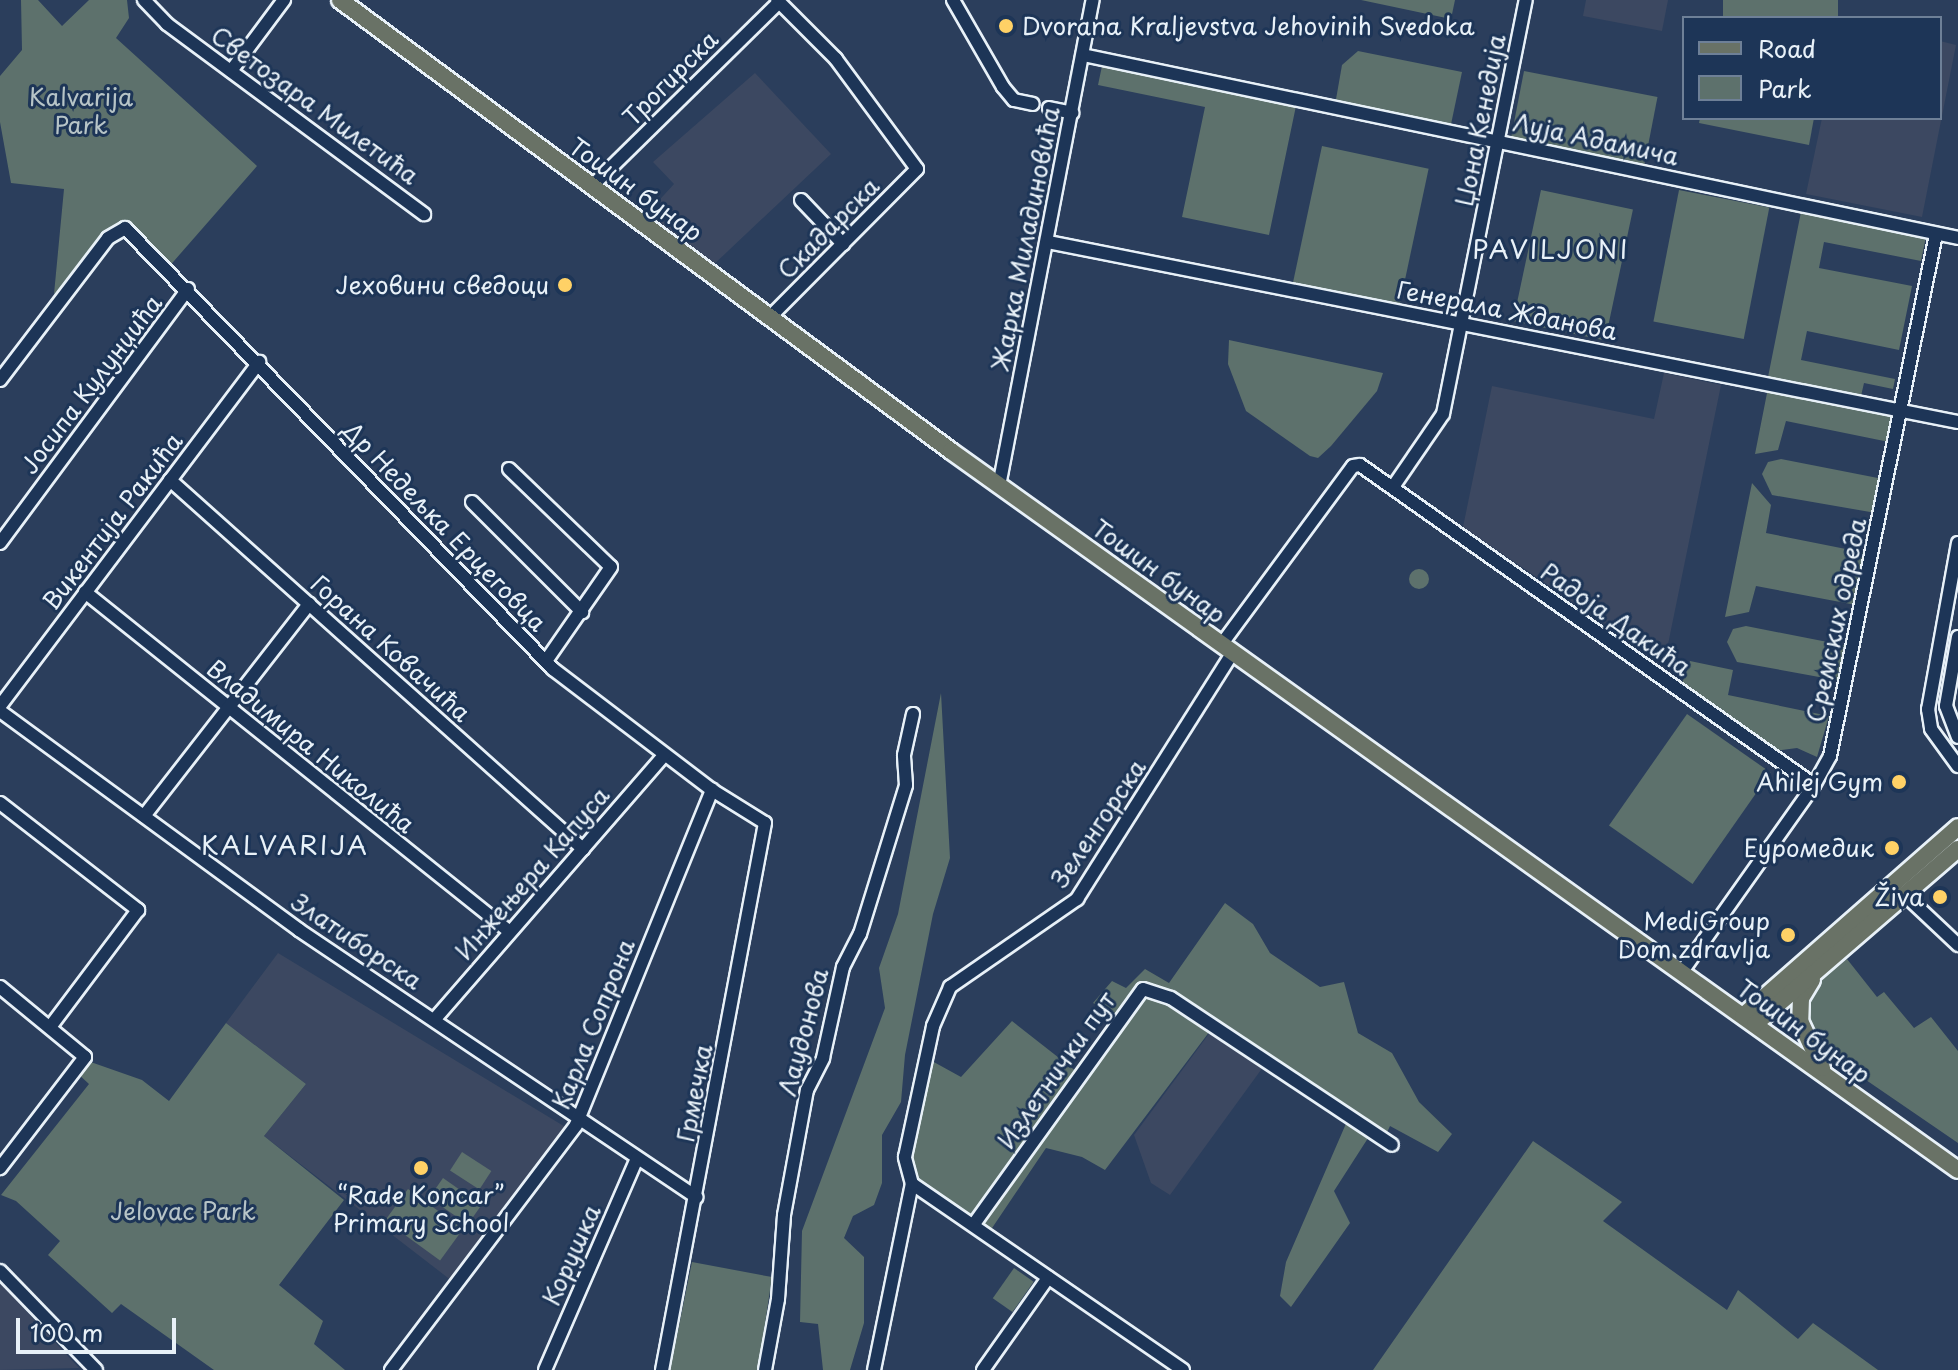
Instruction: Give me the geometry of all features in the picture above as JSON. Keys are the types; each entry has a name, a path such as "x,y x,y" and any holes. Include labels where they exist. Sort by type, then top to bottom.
{"main road":[{"name":"Тошин бунар","path":"340,0 999,486 1958,1170"},
{"path":"1749,1020 1958,827"},
{"path":"1749,1020 1820,969 1958,849"},
{"path":"1820,969 1801,998 1800,1021 1828,1077"}],"street":[{"name":"Светозара Милетића","path":"144,0 231,71 424,214"},
{"path":"231,71 284,0"},
{"path":"953,0 1003,87 1014,100 1033,104"},
{"name":"Жарка Миладиновића","path":"999,486 1093,0"},
{"name":"Џона Кенедија","path":"1393,487 1440,421 1526,0"},
{"name":"Трогирска","path":"592,186 778,1"},
{"name":"Скадарска","path":"769,318 917,169 836,59 778,1"},
{"name":"Луја Адамича","path":"1083,55 1958,238"},
{"path":"1049,108 1072,113"},
{"path":"801,200 843,244"},
{"name":"Др Недељка Ерцеговца","path":"0,380 121,228 188,289 418,535 546,661 664,755 765,823"},
{"name":"Сремских одреда","path":"1681,973 1814,785 1830,756 1936,234"},
{"name":"Генерала Жданова","path":"1048,242 1958,422"},
{"name":"Јосипа Кулунџића","path":"0,543 188,289"},
{"name":"Викентија Ракића","path":"0,709 259,362"},
{"path":"1227,650 1353,466 1363,466 1393,487"},
{"path":"509,469 611,567 546,661"},
{"name":"Горана Ковачића","path":"170,480 583,849"},
{"name":"Радоја Дакића","path":"1393,487 1814,785"},
{"path":"472,502 582,612"},
{"path":"1958,543 1928,709 1931,729 1958,766"},
{"name":"Владимира Николића","path":"85,592 510,932"},
{"path":"144,816 226,706 309,604"},
{"path":"1958,637 1946,706 1958,737"},
{"name":"Зеленгорска","path":"874,1370 912,1184 905,1157 909,1132 933,1026 950,987 1077,899 1227,650"},
{"name":"Златиборска","path":"0,709 299,930 697,1197"},
{"name":"Лаудонова","path":"765,1370 778,1299 784,1215 807,1090 823,1058 843,967 860,934 906,785 904,755 913,714"},
{"name":"Инжењера Капуса","path":"434,1020 664,755"},
{"name":"Карла Сопрона","path":"391,1370 578,1120 712,790"},
{"path":"0,803 135,905 137,917 51,1026"},
{"name":"Грмечка","path":"662,1370 765,823"},
{"path":"1905,895 1958,945"},
{"path":"0,987 83,1052 85,1060 0,1168"},
{"name":"Излетнички пут","path":"974,1224 1143,989 1171,998 1392,1145"},
{"name":"Корушка","path":"545,1370 637,1158"},
{"path":"912,1184 1183,1370"},
{"path":"0,1271 96,1370"},
{"path":"983,1370 1048,1278"}],"shaded area":[{"path":"1586,0 1668,0 1662,31 1583,16"},
{"path":"1942,42 1956,45 1942,116"},
{"path":"755,73 831,154 710,268 643,218 674,184 653,162"},
{"path":"1822,120 1941,120 1922,217 1806,194"},
{"path":"1664,373 1721,385 1664,664 1463,527 1492,386 1654,419"},
{"name":"“Rade Koncar” Primary School","path":"278,953 567,1128 452,1281 264,1136 306,1084 226,1023"},
{"path":"1214,1027 1266,1063 1170,1195 1151,1183 1134,1135"},
{"path":"0,1283 79,1368 0,1370"}],"green space":[{"name":"Kalvarija Park","path":"21,0 38,0 62,26 89,0 127,0 129,18 116,38 257,166 167,269 125,228 54,294 64,189 11,183 0,122 0,76 22,50"},
{"path":"1361,0 1455,0 1451,19"},
{"path":"1723,0 1838,0 1838,16 1723,16"},
{"path":"1358,51 1462,72 1450,129 1335,105 1342,65"},
{"path":"1102,66 1296,106 1269,235 1182,217 1205,107 1098,85"},
{"path":"1524,71 1658,97 1644,165 1511,139"},
{"path":"1700,120 1814,120 1809,145 1699,123"},
{"path":"1322,146 1429,169 1400,306 1293,283"},
{"path":"1541,190 1633,210 1605,341 1513,321"},
{"path":"1679,190 1769,208 1744,339 1653,322"},
{"path":"1802,207 1927,232 1921,261 1824,242 1819,268 1912,286 1899,350 1807,331 1801,360 1895,379 1893,389 1864,383 1861,396 1768,377"},
{"path":"1229,340 1383,373 1377,391 1318,458 1310,456 1246,411 1228,364"},
{"path":"1768,388 1895,414 1889,442 1786,421 1778,450 1755,454"},
{"path":"1781,459 1883,479 1876,513 1772,495 1762,474 1768,462"},
{"path":"1752,483 1771,505 1766,533 1866,553 1856,605 1756,586 1749,612 1725,617"},
{"path":"1419,569 1426,572 1429,579 1426,586 1419,589 1412,586 1409,579 1412,572"},
{"path":"1746,626 1848,646 1841,681 1737,662 1727,642 1733,629"},
{"path":"1690,661 1733,670 1728,695 1829,716 1817,757 1797,748 1775,751 1681,686"},
{"path":"941,693 950,858 933,914 905,1055 901,1102 882,1135 882,1183 874,1205 853,1216 844,1238 864,1257 864,1323 850,1370 823,1370 818,1324 800,1322 802,1231 885,1008 879,968 898,914"},
{"path":"1687,714 1771,773 1693,884 1609,825"},
{"path":"1225,903 1253,924 1270,953 1320,987 1344,982 1358,1033 1392,1053 1419,1102 1452,1134 1438,1152 1390,1126 1383,1141 1370,1135 1334,1191 1350,1223 1291,1307 1280,1296 1286,1262 1348,1119 1213,1027 1105,1170 1082,1157 1046,1148 988,1234 912,1184 909,1132 923,1073 932,1061 961,1077 1012,1021 1077,1072 1115,1015 1093,1003 1112,981 1126,988 1145,969 1169,983"},
{"path":"1847,959 1877,997 1884,992 1914,1028 1931,1017 1958,1051 1958,1143 1793,1030 1789,1004"},
{"name":"Jelovac Park","path":"226,1023 306,1084 264,1136 344,1200 279,1285 323,1321 314,1344 345,1370 214,1370 121,1304 112,1313 48,1255 60,1241 16,1201 1,1195 89,1084 76,1072 85,1060 142,1080 169,1101"},
{"path":"1533,1141 1622,1202 1603,1221 1727,1310 1738,1290 1798,1339 1813,1323 1878,1370 1373,1370"},
{"path":"462,1152 491,1171 479,1190 450,1170"},
{"path":"443,1178 482,1205 468,1225 429,1198"},
{"path":"408,1189 463,1229 440,1261 385,1221"},
{"path":"692,1262 772,1277 758,1370 670,1370"},
{"path":"1014,1268 1034,1282 1012,1312 993,1298"}],"place":[{"name":"Dvorana Kraljevstva Jehovinih Svedoka","path":"1006,26"},
{"name":"Јеховини сведоци","path":"565,285"},
{"name":"Ahilej Gym","path":"1899,782"},
{"name":"Еуромедик","path":"1892,848"},
{"name":"Živa","path":"1940,897"},
{"name":"MediGroup Dom zdravlja","path":"1788,935"},
{"name":"“Rade Koncar” Primary School","path":"421,1168"}],"district":[{"name":"PAVILJONI","path":"1551,249"},
{"name":"KALVARIJA","path":"285,845"}]}
